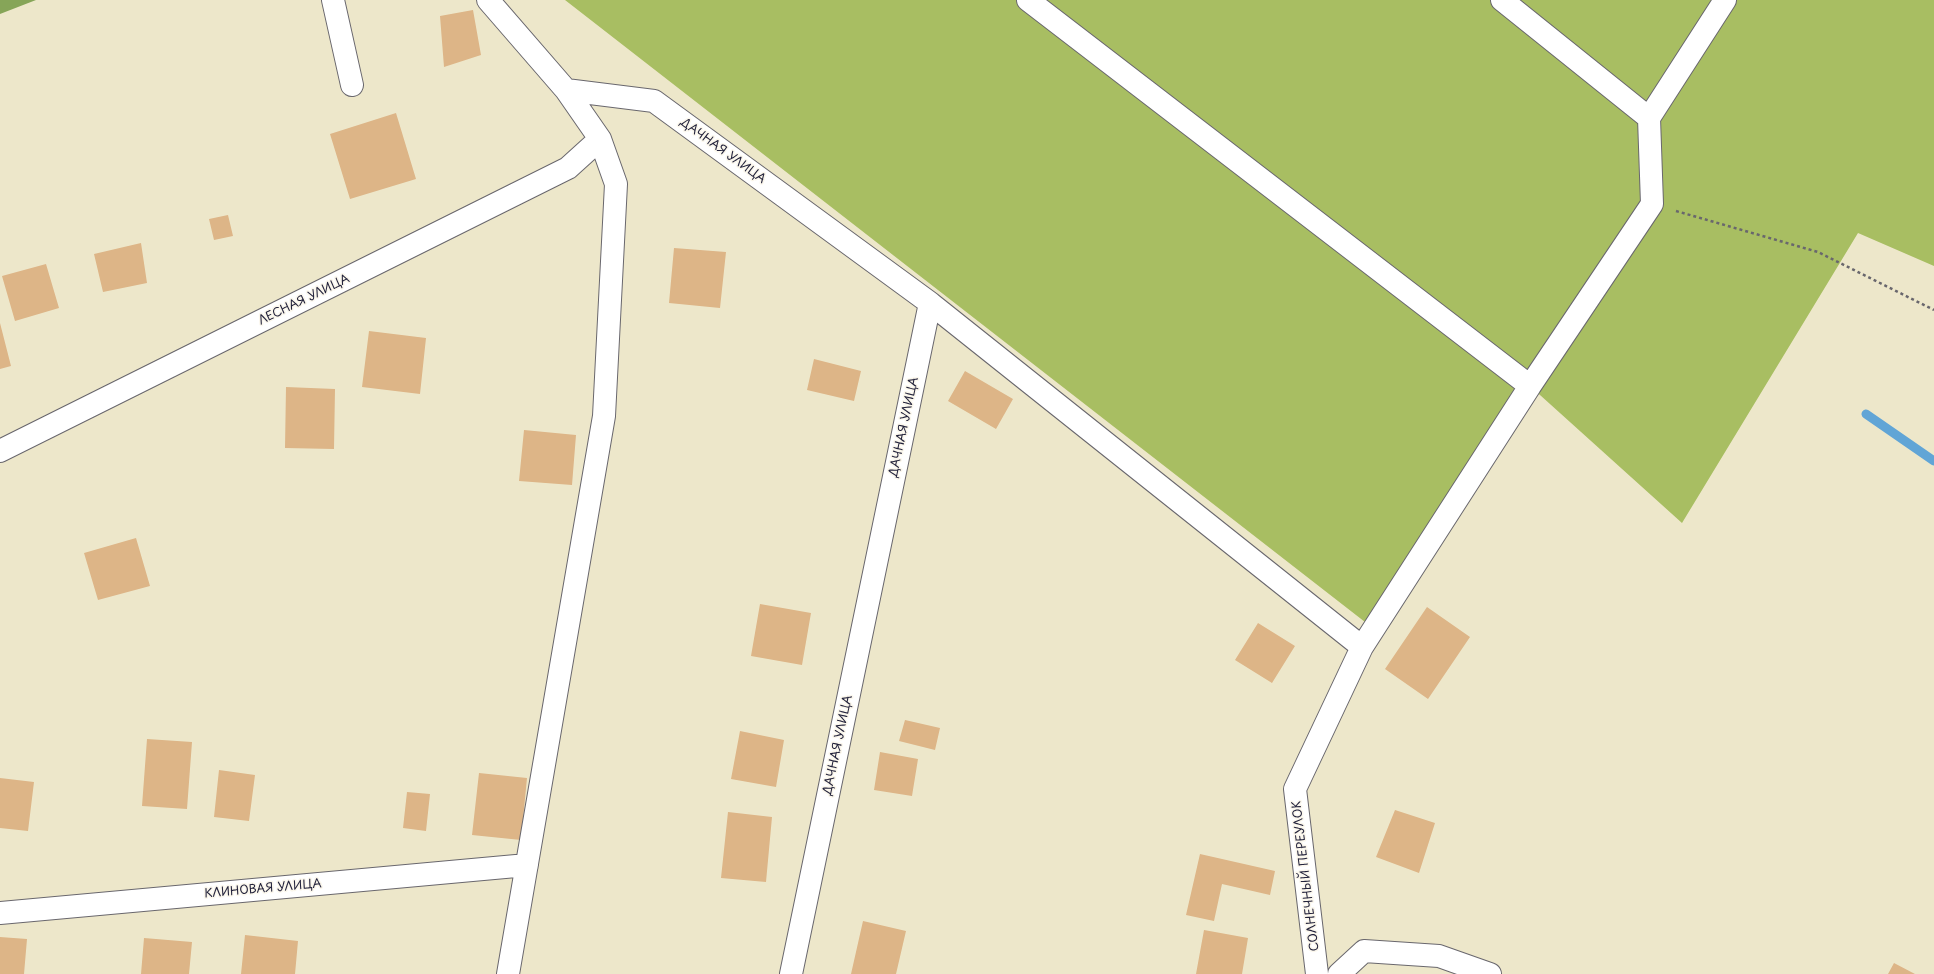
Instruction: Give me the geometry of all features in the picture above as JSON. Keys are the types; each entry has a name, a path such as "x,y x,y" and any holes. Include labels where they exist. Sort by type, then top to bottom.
{"street":[{"path":"333,0 352,85"},
{"path":"488,0 566,90 600,139 616,184 604,416 508,974"},
{"path":"1028,0 1530,386"},
{"path":"1502,0 1649,118"},
{"path":"1652,204 1649,118 1725,0"},
{"name":"ДАЧНАЯ УЛИЦА","path":"566,90 654,101 930,303 791,974"},
{"name":"ЛЕСНАЯ УЛИЦА","path":"0,451 568,168 600,139"},
{"name":"СОЛНЕЧНЫЙ ПЕРЕУЛОК","path":"1317,974 1295,789 1362,647 1530,386 1652,204"},
{"path":"930,303 1362,647"},
{"name":"КЛИНОВАЯ УЛИЦА","path":"0,913 527,864"},
{"path":"1339,974 1364,951 1439,956 1490,974"}],"path":[{"path":"1652,204 1818,252 1934,310"}],"green space":[{"path":"0,0 36,0 0,14"},
{"path":"565,0 1934,0 1934,266 1858,233 1682,523 1530,386 1374,629"}],"building":[{"path":"473,10 481,55 444,67 440,16"},
{"path":"396,113 416,179 350,199 330,134"},
{"path":"228,215 233,236 214,240 209,219"},
{"path":"141,243 147,283 103,292 94,254"},
{"path":"674,248 726,252 720,308 669,303"},
{"path":"46,264 59,308 15,321 2,276"},
{"path":"0,323 11,366 0,369"},
{"path":"369,331 426,338 420,394 362,387"},
{"path":"814,359 861,371 854,401 807,390"},
{"path":"965,371 1013,399 996,429 948,401"},
{"path":"286,387 335,389 334,449 285,448"},
{"path":"524,430 576,435 572,485 519,481"},
{"path":"136,538 150,586 98,600 84,553"},
{"path":"760,604 811,613 802,665 751,656"},
{"path":"1427,607 1470,637 1428,699 1385,669"},
{"path":"1258,623 1295,646 1272,683 1235,660"},
{"path":"905,720 940,728 935,750 899,741"},
{"path":"740,731 784,740 776,787 731,779"},
{"path":"147,739 192,742 187,809 142,806"},
{"path":"880,752 918,759 912,796 874,790"},
{"path":"219,770 255,775 249,821 214,817"},
{"path":"479,773 527,778 521,840 472,835"},
{"path":"0,778 34,782 28,831 0,828"},
{"path":"407,792 430,794 426,831 403,828"},
{"path":"1395,810 1435,823 1419,873 1376,857"},
{"path":"728,812 772,817 766,882 721,878"},
{"path":"1200,854 1275,871 1270,895 1222,884 1214,921 1186,915"},
{"path":"863,921 906,931 896,974 851,974"},
{"path":"1204,930 1248,938 1242,974 1196,974"},
{"path":"245,935 298,941 295,974 241,974"},
{"path":"0,937 27,939 24,974 0,974"},
{"path":"144,938 192,942 189,974 141,974"},
{"path":"1894,963 1915,974 1888,974"}],"waterway":[{"path":"1866,414 1934,461"}]}
